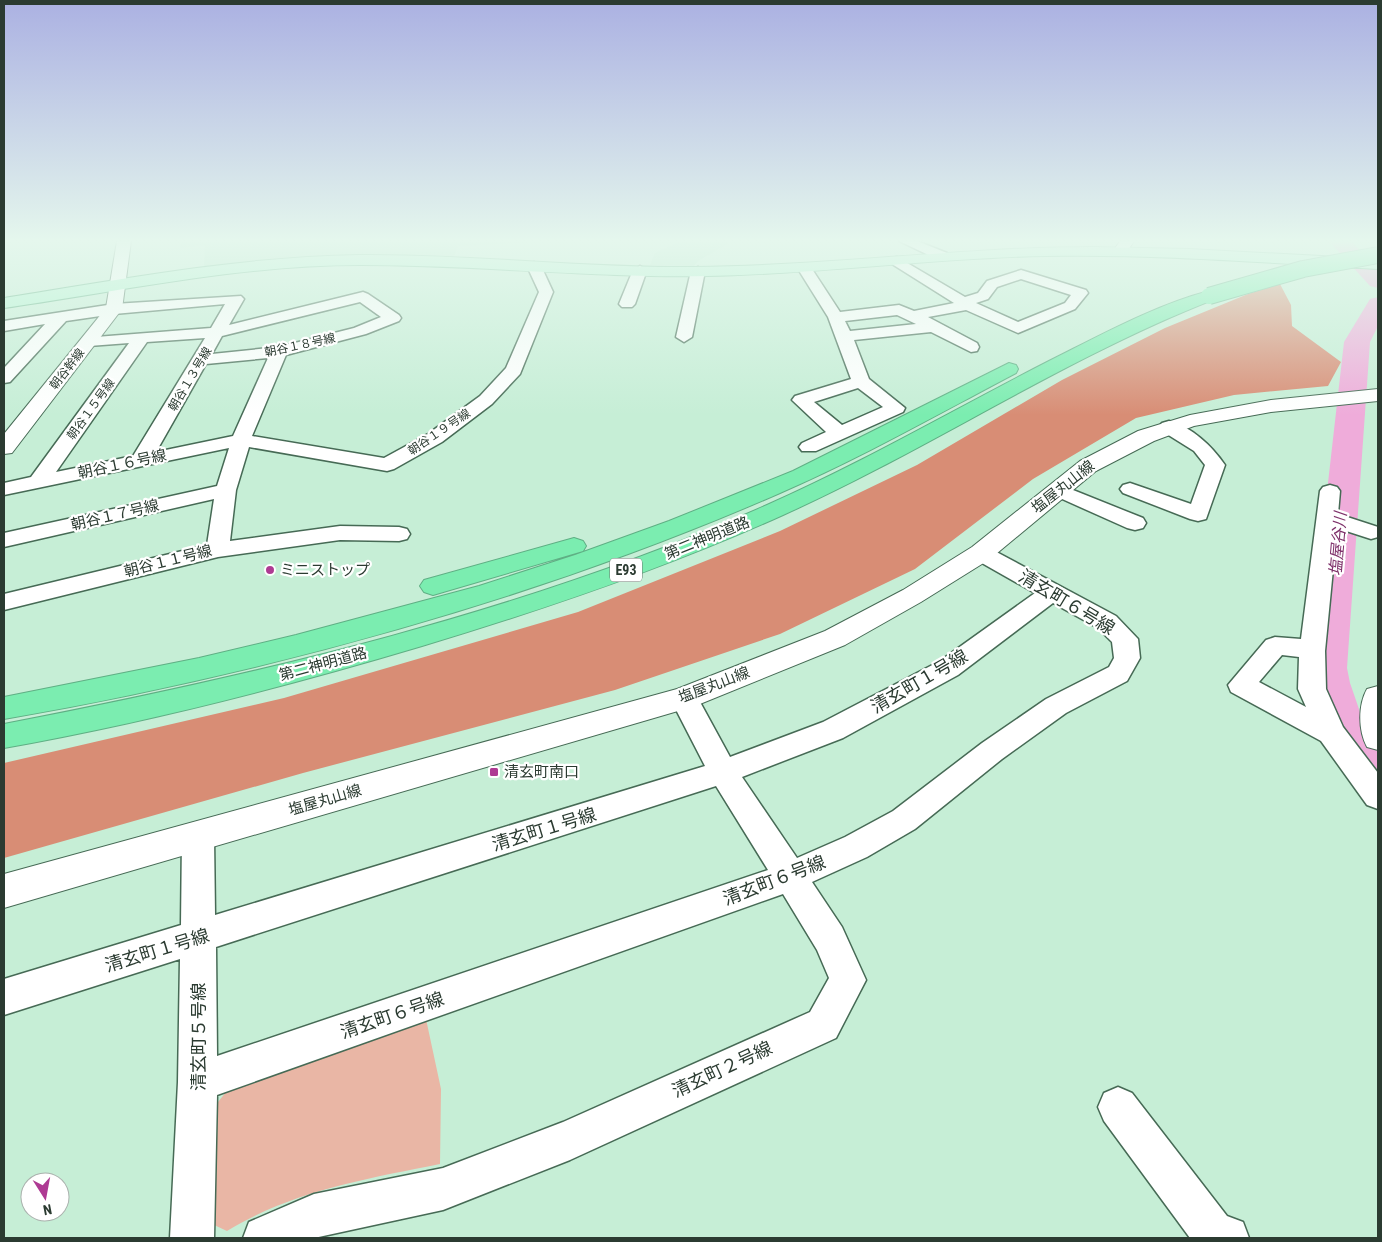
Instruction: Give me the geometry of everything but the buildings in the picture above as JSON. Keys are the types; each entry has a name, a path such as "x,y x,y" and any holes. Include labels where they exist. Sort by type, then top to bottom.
{"highway":[{"name":"第二神明道路","path":"4,708 167,676 266,653 463,600 605,553 696,520 770,489 878,438 1086,329 1161,299"},
{"name":"第二神明道路","path":"4,736 144,708 356,655 461,625 613,574 746,523 803,497 898,450 1093,345 1188,299"},
{"path":"433,586 663,519 767,482 878,438"}],"main road":[{"path":"4,303 29,299"}],"street":[{"path":"4,326 114,309 115,299"},
{"name":"朝谷１３号線","path":"114,309 236,299 219,332 140,460"},
{"name":"朝谷１８号線","path":"219,332 355,299"},
{"name":"朝谷１８号線","path":"200,360 279,352 360,331 393,318 366,299"},
{"name":"朝谷１９号線","path":"241,440 388,465 435,438 486,400 514,370 543,299"},
{"path":"627,304 629,299"},
{"path":"684,337 692,299"},
{"path":"809,447 896,408 861,382 836,317 824,299"},
{"path":"957,299 1018,328 1070,306 1076,299"},
{"path":"912,316 962,306 963,302 973,299"},
{"name":"朝谷幹線","path":"4,448 114,309"},
{"path":"836,317 899,310 971,347"},
{"path":"4,378 60,318"},
{"path":"844,336 933,327"},
{"path":"90,341 219,332"},
{"name":"朝谷１５号線","path":"39,481 142,337"},
{"name":"朝谷１１号線","path":"4,602 218,550 226,490 241,440 279,352"},
{"path":"839,433 801,400 861,382"},
{"name":"塩屋丸山線","path":"4,891 684,698 835,638 912,596 981,553 1058,490 1108,454 1169,427 1190,421 1272,406 1378,395"},
{"path":"1130,489 1198,514 1215,465 1202,447 1169,427"},
{"name":"朝谷１６号線","path":"4,489 241,440"},
{"name":"朝谷１７号線","path":"4,540 226,490"},
{"path":"1058,490 1135,523"},
{"path":"1330,491 1329,518 1312,651 1312,689 1331,733 1378,796"},
{"path":"1329,518 1364,529"},
{"path":"218,550 340,533 400,534"},
{"name":"清玄町６号線","path":"198,1082 790,877 856,847 904,820 992,751 1056,706 1118,674 1127,658 1125,638 1106,622 981,553"},
{"name":"清玄町１号線","path":"4,997 723,772 832,730 948,668 1052,592"},
{"path":"1312,651 1291,646 1275,646 1241,686 1331,733"},
{"path":"1378,697 1376,712 1378,738"},
{"name":"清玄町２号線","path":"265,1238 314,1216 443,1189 570,1140 822,1024 848,980 830,939 723,772 684,698"},
{"name":"清玄町５号線","path":"192,1238 198,1082 198,836"},
{"path":"1118,1107 1212,1232 1227,1238"}],"shaded area":[{"path":"1236,299 1288,299 1291,305 1292,326 1341,362 1328,386 1234,395 1136,418 1033,479 915,569 780,634 615,690 303,773 4,858 4,763 284,698 578,612 780,531 917,465 1062,380 1165,328"},
{"path":"426,1019 441,1089 440,1164 357,1181 303,1196 252,1217 227,1231 212,1224 210,1112 230,1087"}],"waterway":[{"name":"塩屋谷川","path":"1378,304 1357,342 1327,668 1329,683 1338,712 1378,777"}],"place":[{"name":"ミニストップ","path":"270,570"},
{"name":"清玄町南口","path":"494,772"}]}
